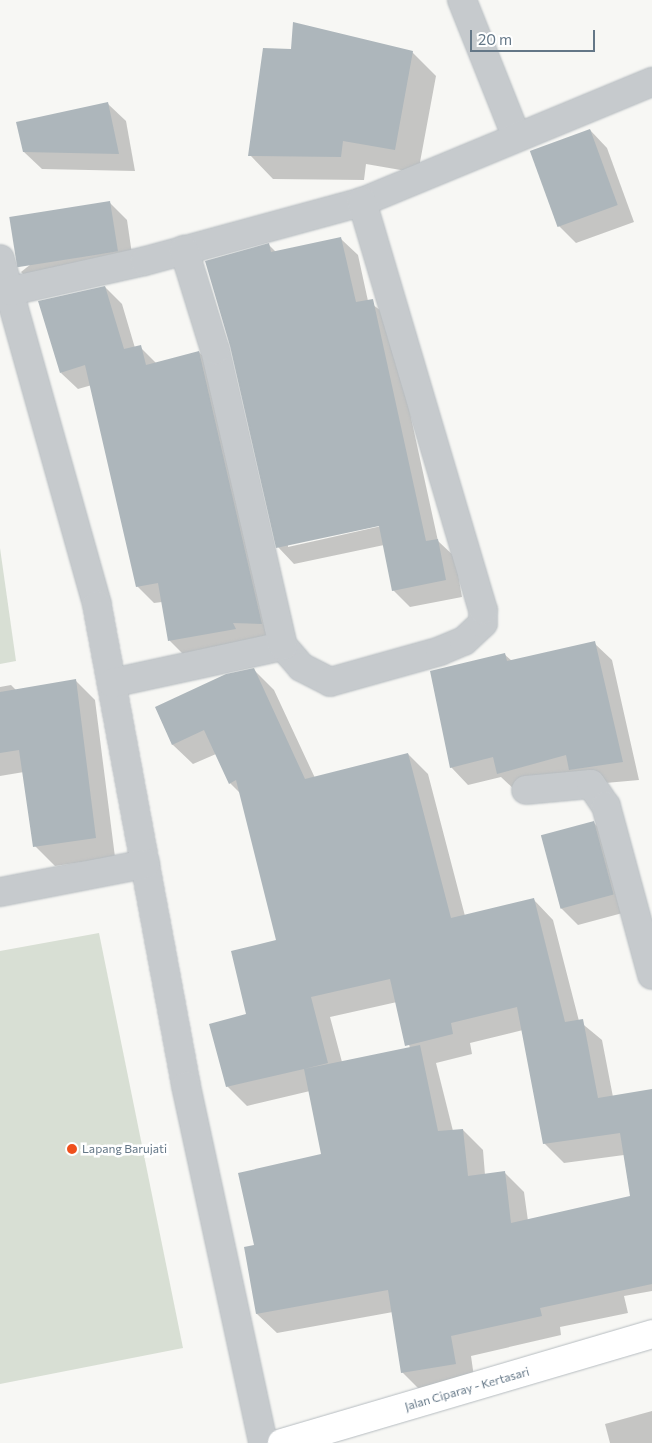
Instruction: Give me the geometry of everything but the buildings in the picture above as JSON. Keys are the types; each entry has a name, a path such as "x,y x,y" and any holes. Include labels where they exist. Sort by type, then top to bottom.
{"main road":[{"name":"Jalan Ciparay - Kertasari","path":"282,1443 652,1334"}],"street":[{"path":"462,0 516,136"},
{"path":"11,291 184,250 362,202 516,136 652,82"},
{"path":"184,250 215,350 283,646 300,667 330,682 448,648 475,634 483,623 483,610 362,202"},
{"path":"0,259 11,291 97,605 186,1086 264,1443"},
{"path":"112,683 283,646"},
{"path":"526,790 591,784 606,806 652,976"},
{"path":"0,892 145,864"}],"shaded area":[{"path":"0,548 16,661 0,664"},
{"name":"Lapang Barujati","path":"99,933 183,1348 0,1384 0,951"}],"place":[{"name":"Lapang Barujati","path":"72,1149"}]}
